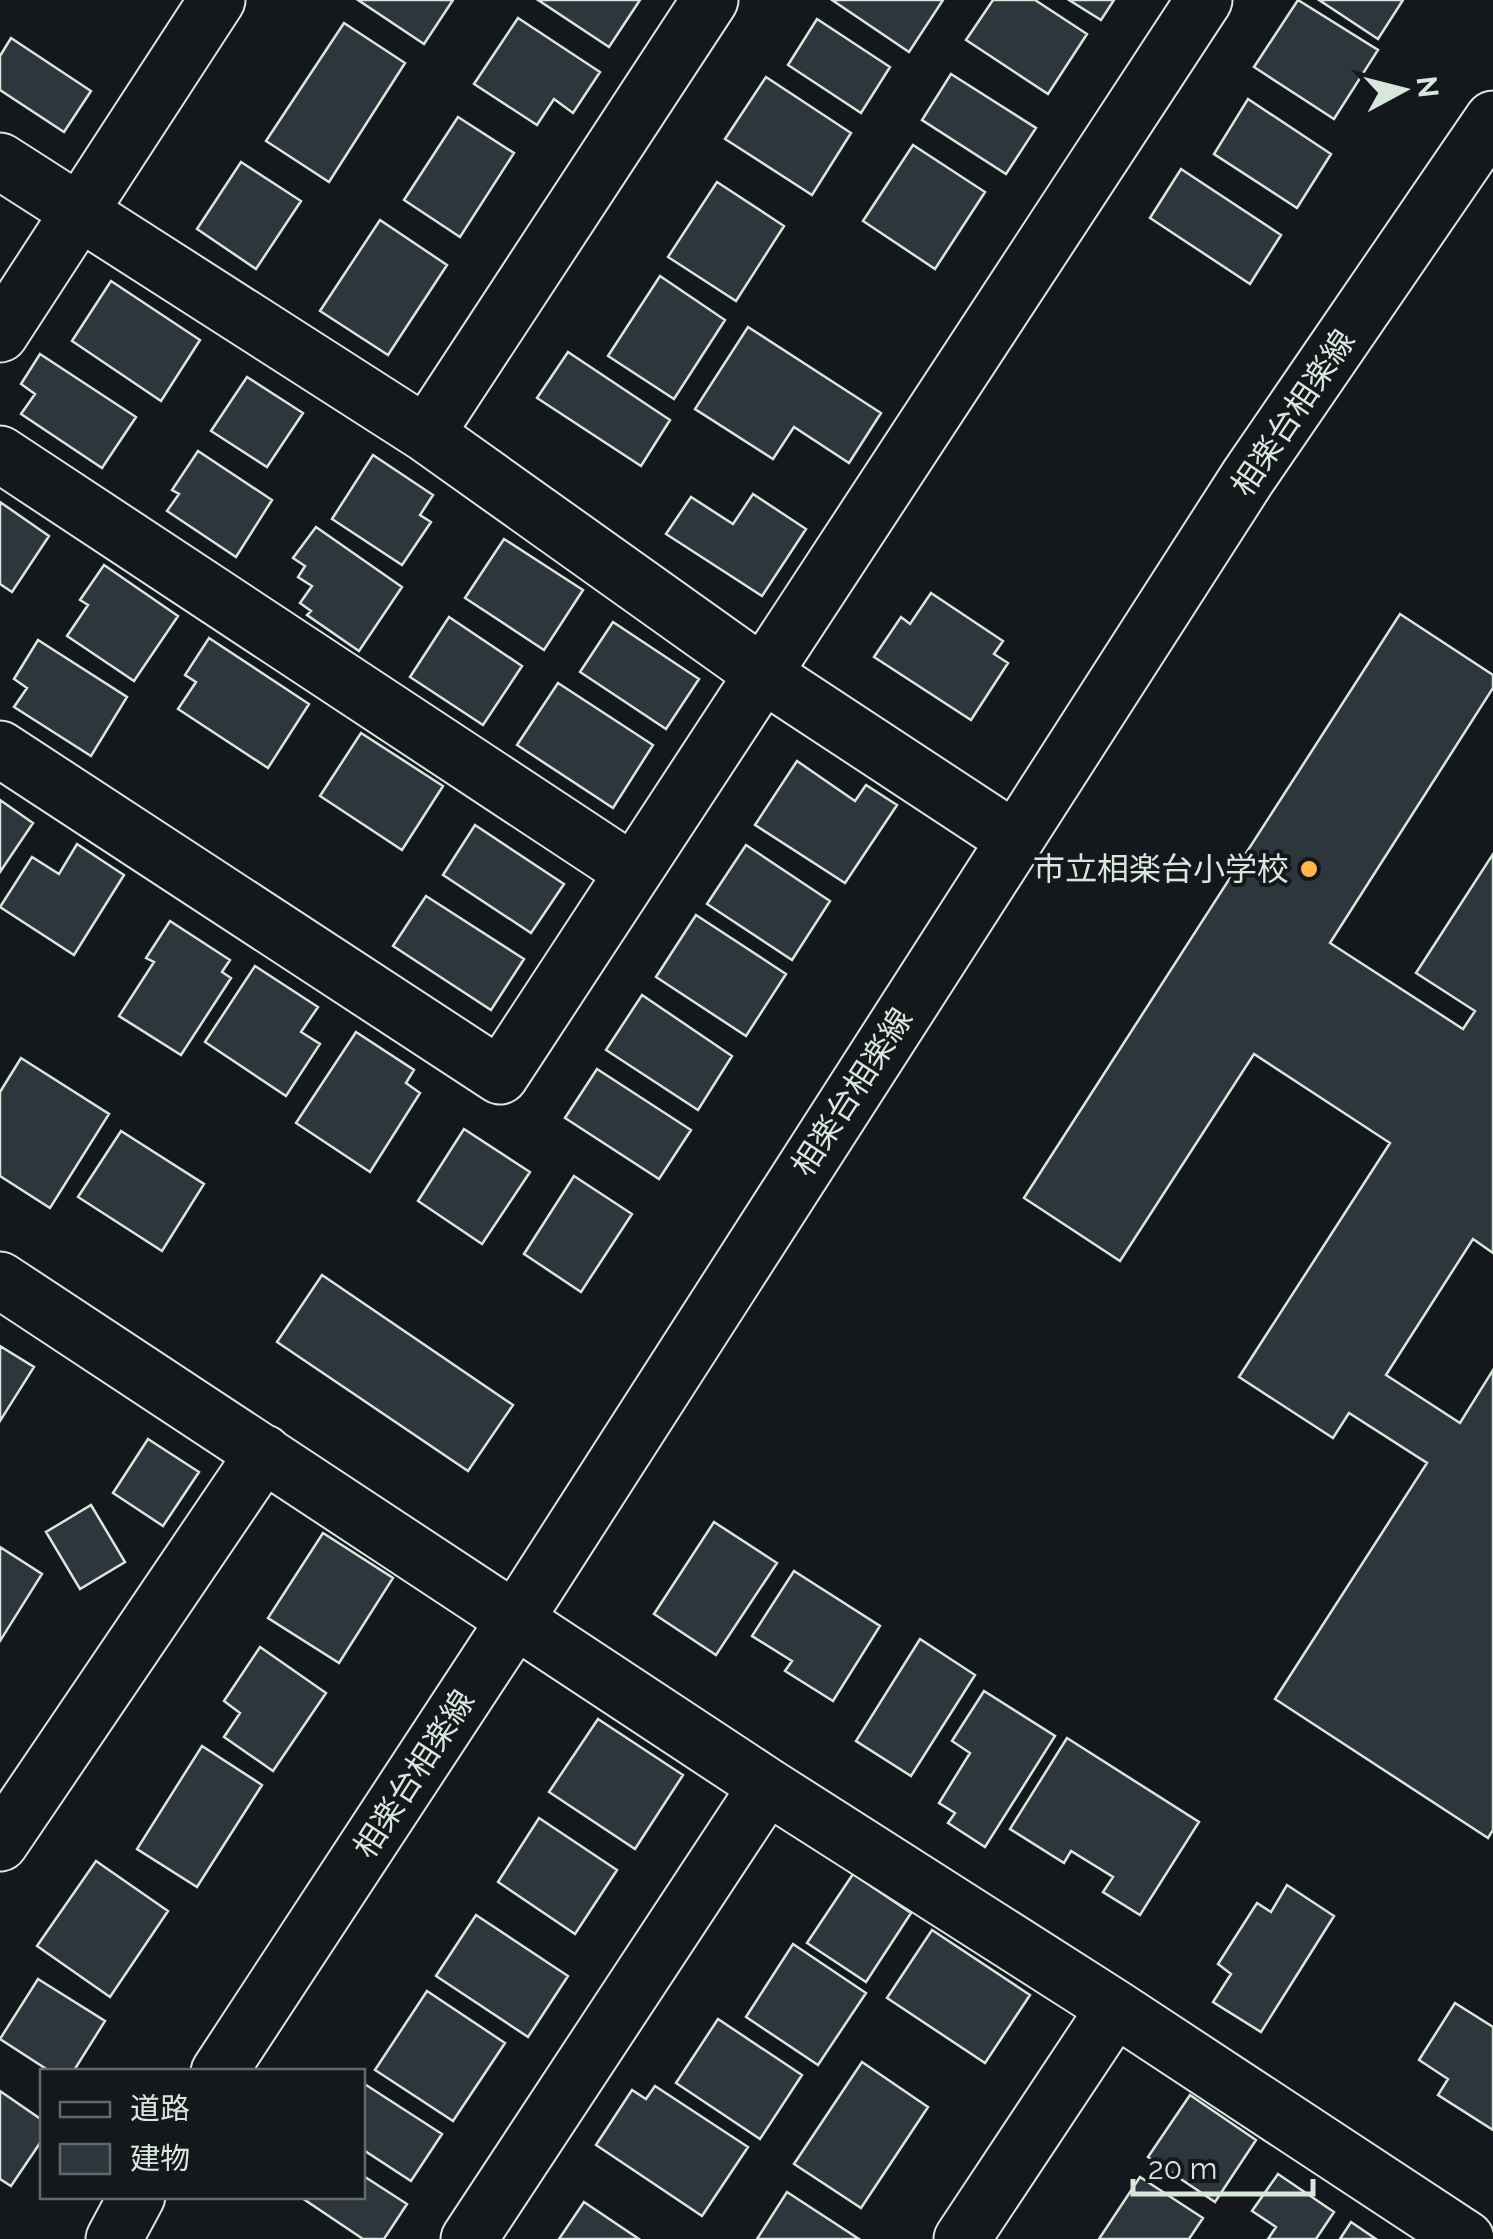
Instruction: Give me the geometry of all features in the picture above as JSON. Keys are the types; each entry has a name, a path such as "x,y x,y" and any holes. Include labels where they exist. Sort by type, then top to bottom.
{"street":[{"path":"0,334 217,0"},
{"path":"426,434 710,0"},
{"path":"0,749 500,1076 1204,0"},
{"name":"相楽台相楽線","path":"221,2069 515,1620 1248,477 1493,118"},
{"path":"0,161 426,434 763,674 1014,838"},
{"path":"0,454 634,872"},
{"path":"0,1280 1461,2238"},
{"path":"0,1843 264,1454"},
{"path":"468,2239 767,1786"},
{"path":"962,2239 1114,2008"},
{"path":"114,2239 136,2199"}],"building":[{"path":"358,0 453,0 424,44"},
{"path":"538,0 640,0 609,47"},
{"path":"832,0 943,0 909,52"},
{"path":"993,0 1035,0 1087,34 1048,94 966,40"},
{"path":"1069,0 1114,0 1101,20"},
{"path":"1298,0 1378,50 1334,119 1254,67"},
{"path":"1319,0 1403,0 1378,39"},
{"path":"518,18 600,72 573,113 554,99 537,125 474,84"},
{"path":"817,19 890,67 861,113 788,65"},
{"path":"344,23 405,63 329,182 266,141"},
{"path":"11,38 91,91 64,132 0,90 0,56"},
{"path":"951,74 1036,128 1006,174 922,120"},
{"path":"766,77 851,133 812,195 725,139"},
{"path":"1248,99 1331,154 1297,208 1214,154"},
{"path":"458,117 514,153 460,237 404,200"},
{"path":"913,145 985,192 935,269 863,221"},
{"path":"241,162 301,201 256,269 197,229"},
{"path":"1181,169 1281,235 1250,284 1150,218"},
{"path":"717,182 784,226 736,301 668,257"},
{"path":"380,220 447,265 388,355 320,311"},
{"path":"660,276 725,320 674,399 608,356"},
{"path":"111,281 200,340 161,401 72,341"},
{"path":"748,327 881,413 849,463 794,427 773,459 695,409"},
{"path":"568,352 670,420 641,466 537,398"},
{"path":"40,354 136,417 102,468 21,414 35,394 21,384"},
{"path":"247,377 303,413 267,467 211,431"},
{"path":"198,451 272,500 236,557 167,511 179,494 172,490"},
{"path":"373,455 433,495 420,515 431,522 402,565 332,519"},
{"path":"753,494 806,529 762,596 666,534 691,497 733,524"},
{"path":"0,502 49,536 12,592 0,584"},
{"path":"316,527 402,587 359,651 307,615 311,611 300,603 312,586 298,577 305,566 293,558"},
{"path":"504,539 583,590 544,650 465,598"},
{"path":"104,565 178,616 134,681 67,636 88,605 80,600"},
{"path":"931,593 1003,641 994,654 1008,663 971,720 874,657 901,617 910,624"},
{"path":"1400,614 1493,675 1493,688 1330,943 1463,1029 1475,1011 1416,973 1493,854 1493,1253 1473,1239 1386,1375 1460,1423 1493,1370 1493,1830 1488,1838 1275,1699 1427,1463 1349,1413 1333,1438 1239,1377 1390,1143 1254,1054 1120,1261 1024,1198"},
{"path":"449,617 522,666 483,725 410,677"},
{"path":"613,622 699,679 666,729 580,672"},
{"path":"209,638 309,704 268,768 178,709 196,682 185,675"},
{"path":"38,640 127,697 91,756 14,707 27,688 14,679"},
{"path":"558,683 653,745 613,808 517,745"},
{"path":"361,733 443,786 402,850 320,796"},
{"path":"797,761 855,801 866,785 897,805 845,883 755,825"},
{"path":"0,800 33,823 0,872"},
{"path":"475,825 564,884 531,933 443,875"},
{"path":"77,844 124,875 74,955 0,907 32,857 59,874"},
{"path":"746,845 830,901 792,960 707,904"},
{"path":"426,896 524,959 491,1010 393,946"},
{"path":"696,915 786,974 746,1036 656,977"},
{"path":"170,921 230,960 222,972 231,978 181,1055 119,1016 154,962 146,958"},
{"path":"255,966 318,1007 301,1032 320,1044 286,1096 205,1042"},
{"path":"642,995 732,1056 698,1110 606,1050"},
{"path":"356,1032 414,1070 406,1083 420,1093 370,1172 296,1123"},
{"path":"21,1058 109,1114 50,1208 0,1176 0,1092"},
{"path":"597,1069 691,1130 659,1179 565,1118"},
{"path":"464,1129 530,1172 482,1244 418,1201"},
{"path":"121,1131 204,1184 162,1251 78,1197"},
{"path":"574,1176 632,1214 581,1292 524,1254"},
{"path":"322,1275 513,1405 468,1471 277,1342"},
{"path":"0,1346 34,1367 0,1421"},
{"path":"148,1439 199,1472 163,1526 113,1493"},
{"path":"91,1505 125,1562 80,1589 46,1532"},
{"path":"714,1522 777,1563 716,1655 654,1614"},
{"path":"323,1533 393,1578 339,1663 268,1618"},
{"path":"0,1547 42,1574 0,1641"},
{"path":"794,1571 880,1626 833,1701 785,1671 792,1661 752,1636"},
{"path":"920,1639 975,1675 911,1776 856,1741"},
{"path":"260,1647 326,1693 273,1771 224,1737 240,1713 224,1701"},
{"path":"984,1691 1055,1736 985,1847 948,1823 955,1813 939,1803 970,1753 952,1741"},
{"path":"598,1719 683,1775 635,1849 549,1792"},
{"path":"1067,1738 1199,1822 1140,1915 1103,1892 1113,1877 1071,1851 1064,1863 1010,1829"},
{"path":"202,1746 262,1785 197,1887 137,1849"},
{"path":"539,1818 617,1870 575,1934 498,1882"},
{"path":"96,1861 168,1911 110,1997 37,1946"},
{"path":"853,1874 911,1913 866,1982 807,1943"},
{"path":"1287,1885 1334,1916 1261,2032 1213,2002 1231,1974 1218,1964 1257,1903 1271,1912"},
{"path":"476,1915 568,1976 528,2037 436,1976"},
{"path":"932,1930 1030,1995 985,2063 887,1998"},
{"path":"793,1944 866,1993 818,2065 746,2017"},
{"path":"38,1979 105,2021 75,2069 46,2069 0,2039"},
{"path":"427,1991 505,2043 453,2121 375,2070"},
{"path":"1455,2003 1493,2027 1493,2130 1438,2095 1448,2079 1419,2060"},
{"path":"718,2019 802,2075 760,2139 676,2083"},
{"path":"862,2062 928,2107 861,2208 794,2164"},
{"path":"365,2084 442,2134 411,2181 365,2151"},
{"path":"655,2086 748,2147 702,2216 596,2145 632,2090 646,2099"},
{"path":"0,2091 40,2119 40,2143 11,2186 0,2179"},
{"path":"1190,2095 1256,2140 1215,2202 1148,2157"},
{"path":"1278,2174 1334,2212 1316,2239 1268,2239 1276,2227 1252,2211"},
{"path":"365,2177 407,2204 384,2239 363,2239 303,2199 365,2199"},
{"path":"1140,2177 1203,2218 1189,2239 1099,2239"},
{"path":"787,2192 859,2239 757,2239"},
{"path":"584,2202 639,2239 559,2239"},
{"path":"1351,2222 1376,2239 1340,2239"}],"place":[{"name":"市立相楽台小学校","path":"1309,869"}]}
